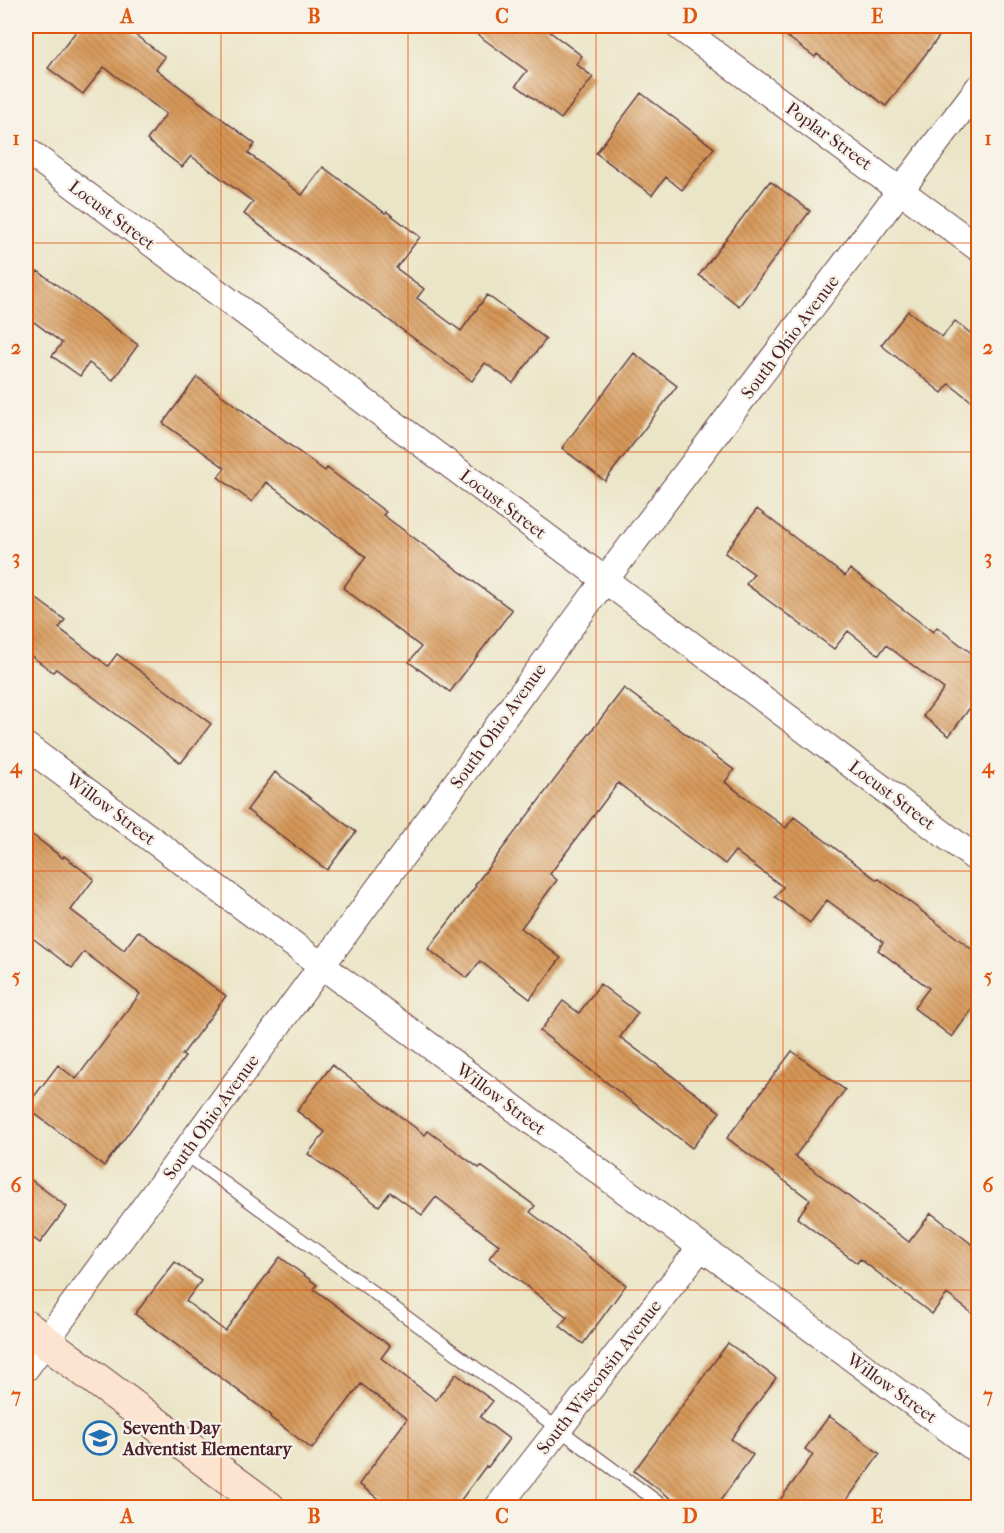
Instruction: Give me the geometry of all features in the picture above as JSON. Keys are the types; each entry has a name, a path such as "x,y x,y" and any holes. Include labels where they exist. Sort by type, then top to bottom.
{"main road":[{"path":"35,1335 269,1508"}],"street":[{"name":"Poplar Street","path":"678,26 978,248"},
{"name":"South Ohio Avenue","path":"26,1368 35,1335 184,1153 605,580 978,88"},
{"name":"Locust Street","path":"26,150 978,860"},
{"name":"Willow Street","path":"26,746 978,1451"},
{"name":"South Wisconsin Avenue","path":"497,1508 701,1247"}],"lane":[{"path":"184,1153 666,1508"}],"building":[{"path":"80,26 123,26 165,57 156,69 255,144 248,153 302,195 323,167 420,237 396,268 424,289 417,298 461,331 487,295 546,339 513,383 485,363 472,381 244,214 253,202 191,156 182,167 147,140 166,114 104,67 83,94 48,68"},
{"path":"466,26 542,26 582,56 576,64 593,77 561,119 516,85 527,71"},
{"path":"773,26 947,26 886,106 817,54 815,57"},
{"path":"641,93 714,148 682,190 666,177 652,195 596,153"},
{"path":"770,181 810,211 739,306 699,275"},
{"path":"38,271 138,345 113,380 89,363 80,376 52,356 62,343 26,316 26,288"},
{"path":"908,311 942,337 955,321 978,339 978,406 949,384 942,393 881,345"},
{"path":"634,353 677,386 605,481 562,448"},
{"path":"197,377 325,471 327,468 386,512 383,515 512,610 450,692 409,662 421,647 343,588 366,557 266,482 252,502 218,477 225,468 163,423"},
{"path":"757,509 845,576 850,569 933,632 937,627 978,658 978,697 949,736 923,716 944,689 886,645 879,655 848,631 834,649 746,584 754,574 725,553"},
{"path":"26,591 65,620 59,628 108,666 117,654 211,724 181,763 56,669 53,672 26,652"},
{"path":"624,688 734,770 725,782 786,828 794,817 978,954 978,1001 952,1037 914,1008 929,988 878,950 883,942 827,900 810,923 775,897 783,887 735,851 725,864 618,783 550,874 557,880 521,928 561,958 530,999 480,961 467,978 428,949"},
{"path":"275,772 356,832 327,870 247,810"},
{"path":"26,830 94,879 71,910 124,950 138,931 226,996 182,1055 185,1057 104,1166 26,1107 58,1065 76,1079 140,994 84,952 72,968 26,933"},
{"path":"600,984 638,1013 620,1037 720,1112 692,1148 540,1031 563,1001 579,1013"},
{"path":"792,1051 845,1090 795,1156 909,1242 931,1213 978,1249 978,1318 947,1294 932,1314 860,1259 857,1263 797,1218 810,1200 727,1138"},
{"path":"332,1065 425,1135 428,1131 535,1206 530,1212 626,1285 583,1344 560,1326 567,1317 489,1258 499,1245 436,1197 422,1215 390,1192 379,1206 308,1154 325,1132 297,1111"},
{"path":"26,1176 67,1207 40,1243 26,1233"},
{"path":"280,1257 317,1285 314,1289 390,1346 381,1358 436,1400 456,1374 493,1401 480,1417 509,1439 455,1508 390,1508 359,1484 407,1419 361,1384 312,1449 270,1417 271,1415 135,1314 175,1262 201,1281 186,1301 225,1331"},
{"path":"728,1343 776,1378 731,1439 753,1455 715,1508 684,1508 634,1471"},
{"path":"829,1416 880,1454 841,1508 774,1508 813,1455 805,1449"}],"place":[{"name":"Seventh Day Adventist Elementary","path":"100,1438"}]}
